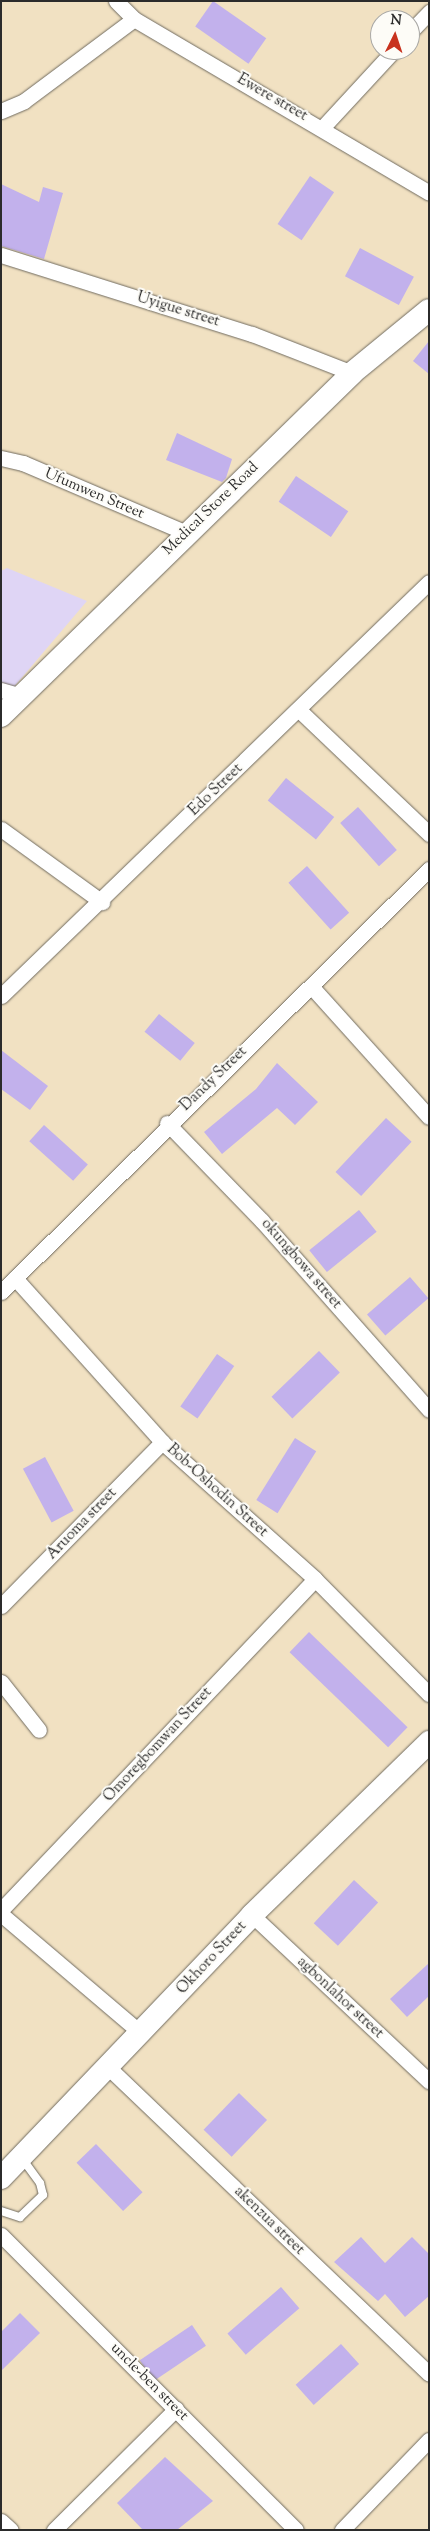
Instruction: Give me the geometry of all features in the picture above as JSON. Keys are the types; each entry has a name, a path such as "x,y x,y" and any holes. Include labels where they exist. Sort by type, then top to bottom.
{"street":[{"name":"Ewere street","path":"116,1 134,19 323,127 429,193"},
{"path":"420,21 429,12"},
{"path":"1,111 24,102 134,19"},
{"path":"323,127 385,60"},
{"name":"Uyigue street","path":"1,255 252,334 352,374"},
{"name":"Medical Store Road","path":"1,716 12,693 186,533 352,374 429,310"},
{"name":"Ufumwen Street","path":"1,458 23,463 186,533"},
{"name":"Edo Street","path":"1,996 102,902 429,582"},
{"path":"299,710 429,834"},
{"path":"1,828 102,902"},
{"name":"Dandy Street","path":"1,1292 167,1123 311,986 429,869"},
{"path":"311,986 429,1117"},
{"name":"okungbowa street","path":"167,1123 262,1220 429,1410"},
{"name":"Bob-Oshodin Street","path":"15,1278 162,1442 316,1579 429,1694"},
{"name":"Aruoma street","path":"1,1606 162,1442"},
{"name":"Omoregbomwan Street","path":"1,1910 316,1579"},
{"path":"1,1682 39,1730"},
{"name":"Okhoro Street","path":"1,2178 110,2069 252,1915 427,1747"},
{"path":"1,1914 142,2034"},
{"name":"agbonlahor street","path":"252,1915 429,2081"},
{"name":"akenzua street","path":"110,2069 429,2374"},
{"name":"uncle-ben street","path":"1,2235 296,2530"},
{"path":"54,2530 176,2409"},
{"path":"342,2530 428,2443"},
{"path":"1,2521 11,2530"}],"lane":[{"path":"1,2210 20,2217 43,2196 40,2183 21,2158"}],"shaded area":[{"path":"7,568 87,601 13,688 1,682 1,571"}],"building":[{"path":"213,1 266,38 248,64 195,26"},
{"path":"310,176 334,192 302,240 278,224"},
{"path":"1,184 39,202 43,187 63,193 44,259 1,246"},
{"path":"360,248 414,277 399,305 345,276"},
{"path":"429,341 429,374 413,361"},
{"path":"177,433 232,459 226,478 222,482 166,460"},
{"path":"296,476 348,511 331,537 279,502"},
{"path":"286,778 334,817 316,840 268,801"},
{"path":"358,807 397,850 379,866 340,823"},
{"path":"307,866 349,913 331,930 288,883"},
{"path":"159,1014 195,1043 180,1061 145,1032"},
{"path":"1,1050 48,1086 30,1110 1,1089"},
{"path":"277,1063 318,1102 295,1125 277,1108 222,1154 204,1132 256,1089"},
{"path":"386,1118 412,1142 361,1196 336,1172"},
{"path":"44,1125 88,1164 73,1181 29,1141"},
{"path":"359,1210 377,1232 327,1272 309,1250"},
{"path":"410,1277 428,1298 385,1336 367,1314"},
{"path":"319,1351 340,1373 292,1418 272,1397"},
{"path":"217,1354 234,1366 197,1418 180,1406"},
{"path":"295,1438 316,1451 278,1513 256,1500"},
{"path":"45,1457 74,1511 52,1523 23,1469"},
{"path":"309,1632 408,1727 388,1747 290,1652"},
{"path":"354,1880 378,1903 338,1946 314,1923"},
{"path":"429,1963 429,1996 407,2017 390,1999"},
{"path":"239,2093 267,2120 232,2157 204,2130"},
{"path":"96,2144 143,2192 123,2211 77,2163"},
{"path":"361,2237 385,2263 412,2237 429,2254 429,2296 405,2317 385,2294 378,2301 334,2262"},
{"path":"281,2287 299,2308 246,2355 227,2334"},
{"path":"20,2313 40,2333 1,2371 1,2332"},
{"path":"192,2325 206,2346 154,2381 140,2360"},
{"path":"341,2344 359,2364 314,2405 296,2385"},
{"path":"165,2457 213,2501 177,2530 143,2530 117,2503"}]}
